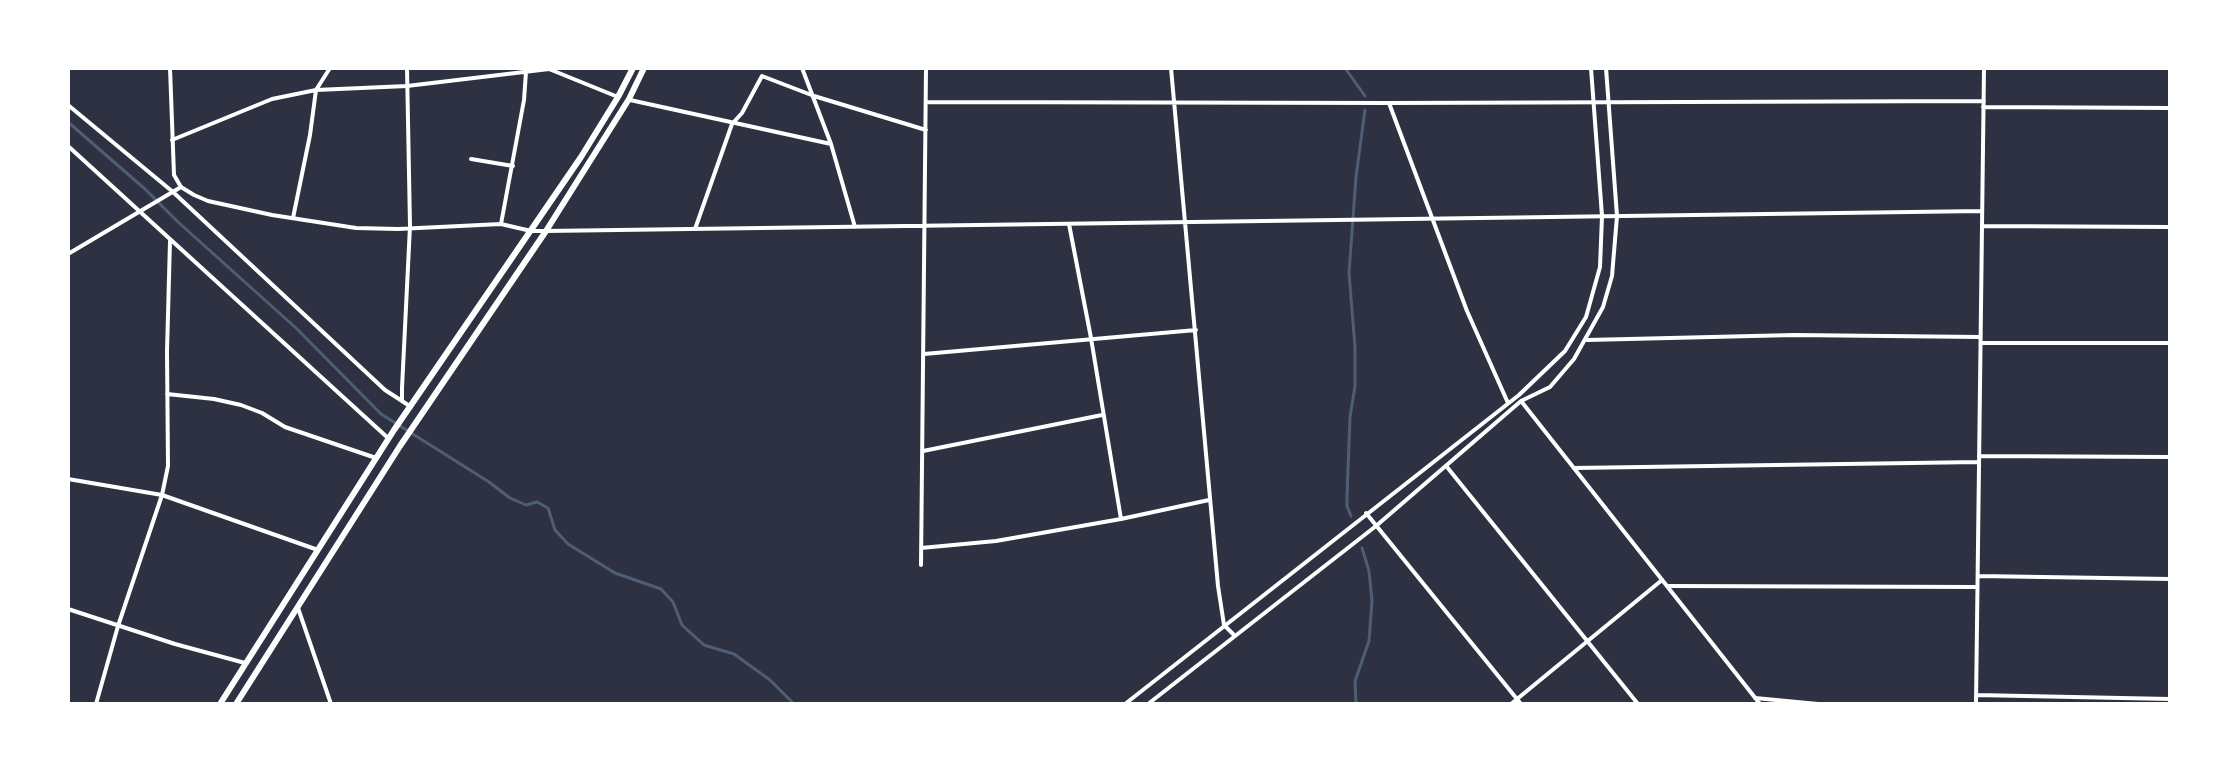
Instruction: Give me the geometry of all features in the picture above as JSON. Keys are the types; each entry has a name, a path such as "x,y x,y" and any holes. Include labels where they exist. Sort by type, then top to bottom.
{"main road":[{"path":"220,704 388,439 531,231 618,97 633,68"},
{"path":"236,704 418,419 546,231 629,99 644,68"}],"street":[{"path":"170,68 174,175 181,187 208,201 356,228 501,224 546,231 1982,211"},
{"path":"293,218 316,90 330,68"},
{"path":"402,401 410,226 407,68"},
{"path":"172,140 272,99 316,90 407,86 549,68 618,97"},
{"path":"802,68 831,144 855,227"},
{"path":"921,565 926,68"},
{"path":"1171,68 1197,330 1209,500 1224,625 1234,635"},
{"path":"1148,704 1447,467 1555,364 1574,338 1586,317 1600,267 1602,216 1591,68"},
{"path":"1125,704 1508,403 1550,387 1563,374 1587,340 1603,307 1612,276 1617,216 1606,68"},
{"path":"1976,704 1984,68"},
{"path":"501,224 513,166 526,72"},
{"path":"695,229 732,124 742,113 762,76 814,96 926,130"},
{"path":"629,99 831,144"},
{"path":"926,102 1984,101"},
{"path":"1389,103 1467,311 1508,403"},
{"path":"68,105 173,192 409,409"},
{"path":"1983,107 2170,108"},
{"path":"68,146 388,439"},
{"path":"471,159 513,166"},
{"path":"68,254 181,187"},
{"path":"1069,224 1121,519"},
{"path":"1982,226 2170,227"},
{"path":"96,704 118,626 162,495 168,466 170,241"},
{"path":"924,354 1197,330"},
{"path":"1587,340 1794,335 2170,343"},
{"path":"167,394 241,405 285,427 376,458"},
{"path":"1520,398 1760,704"},
{"path":"923,451 1102,415"},
{"path":"1574,468 2170,457"},
{"path":"1447,467 1638,704"},
{"path":"68,479 162,495 318,550"},
{"path":"921,548 996,541 1209,500"},
{"path":"1366,513 1520,702"},
{"path":"1978,576 2170,579"},
{"path":"1511,704 1520,702 1662,580"},
{"path":"1669,586 1977,587"},
{"path":"298,608 331,704"},
{"path":"68,609 246,663"},
{"path":"1976,695 2170,699"},
{"path":"1755,698 1818,704"}],"waterway":[{"path":"1345,68 1365,96"},
{"path":"1351,516 1347,496 1355,347 1349,273 1356,177 1365,110"},
{"path":"68,122 296,328 381,414 510,498 526,505 537,502 548,508 555,530 568,544 615,573 661,589 673,602 682,625 704,645 734,654 770,680 794,704"},
{"path":"1356,704 1355,681 1369,641 1372,601 1369,571 1362,548"}]}
